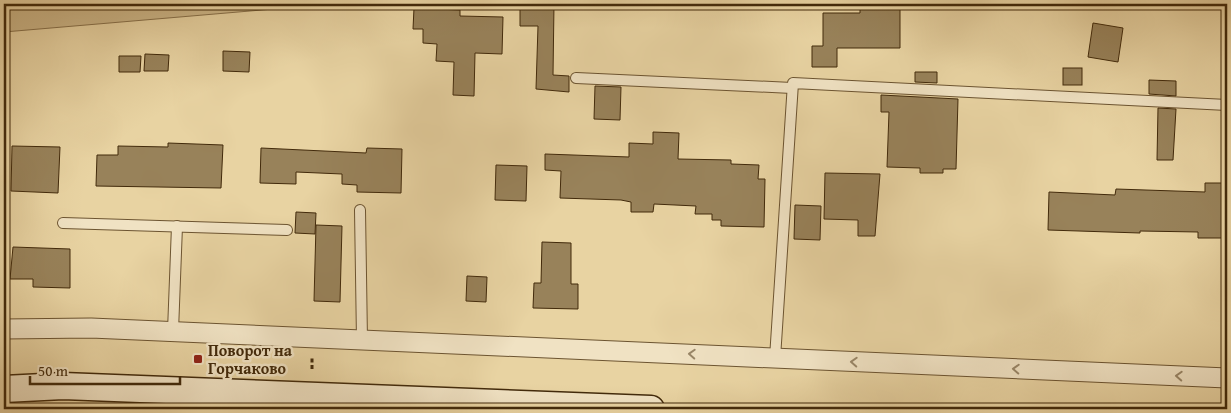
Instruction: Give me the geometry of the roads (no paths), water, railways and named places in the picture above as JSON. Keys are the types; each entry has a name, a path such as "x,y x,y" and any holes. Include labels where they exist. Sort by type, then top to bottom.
{"main road":[{"path":"4,389 63,386 651,409"}],"street":[{"path":"4,329 91,328 1227,378"}],"lane":[{"path":"576,78 792,88"},
{"path":"775,358 793,82 1227,105"},
{"path":"360,210 362,340"},
{"path":"63,223 287,230"},
{"path":"174,332 177,226"}],"place":[{"name":"Поворот на Горчаково","path":"198,359"}]}
